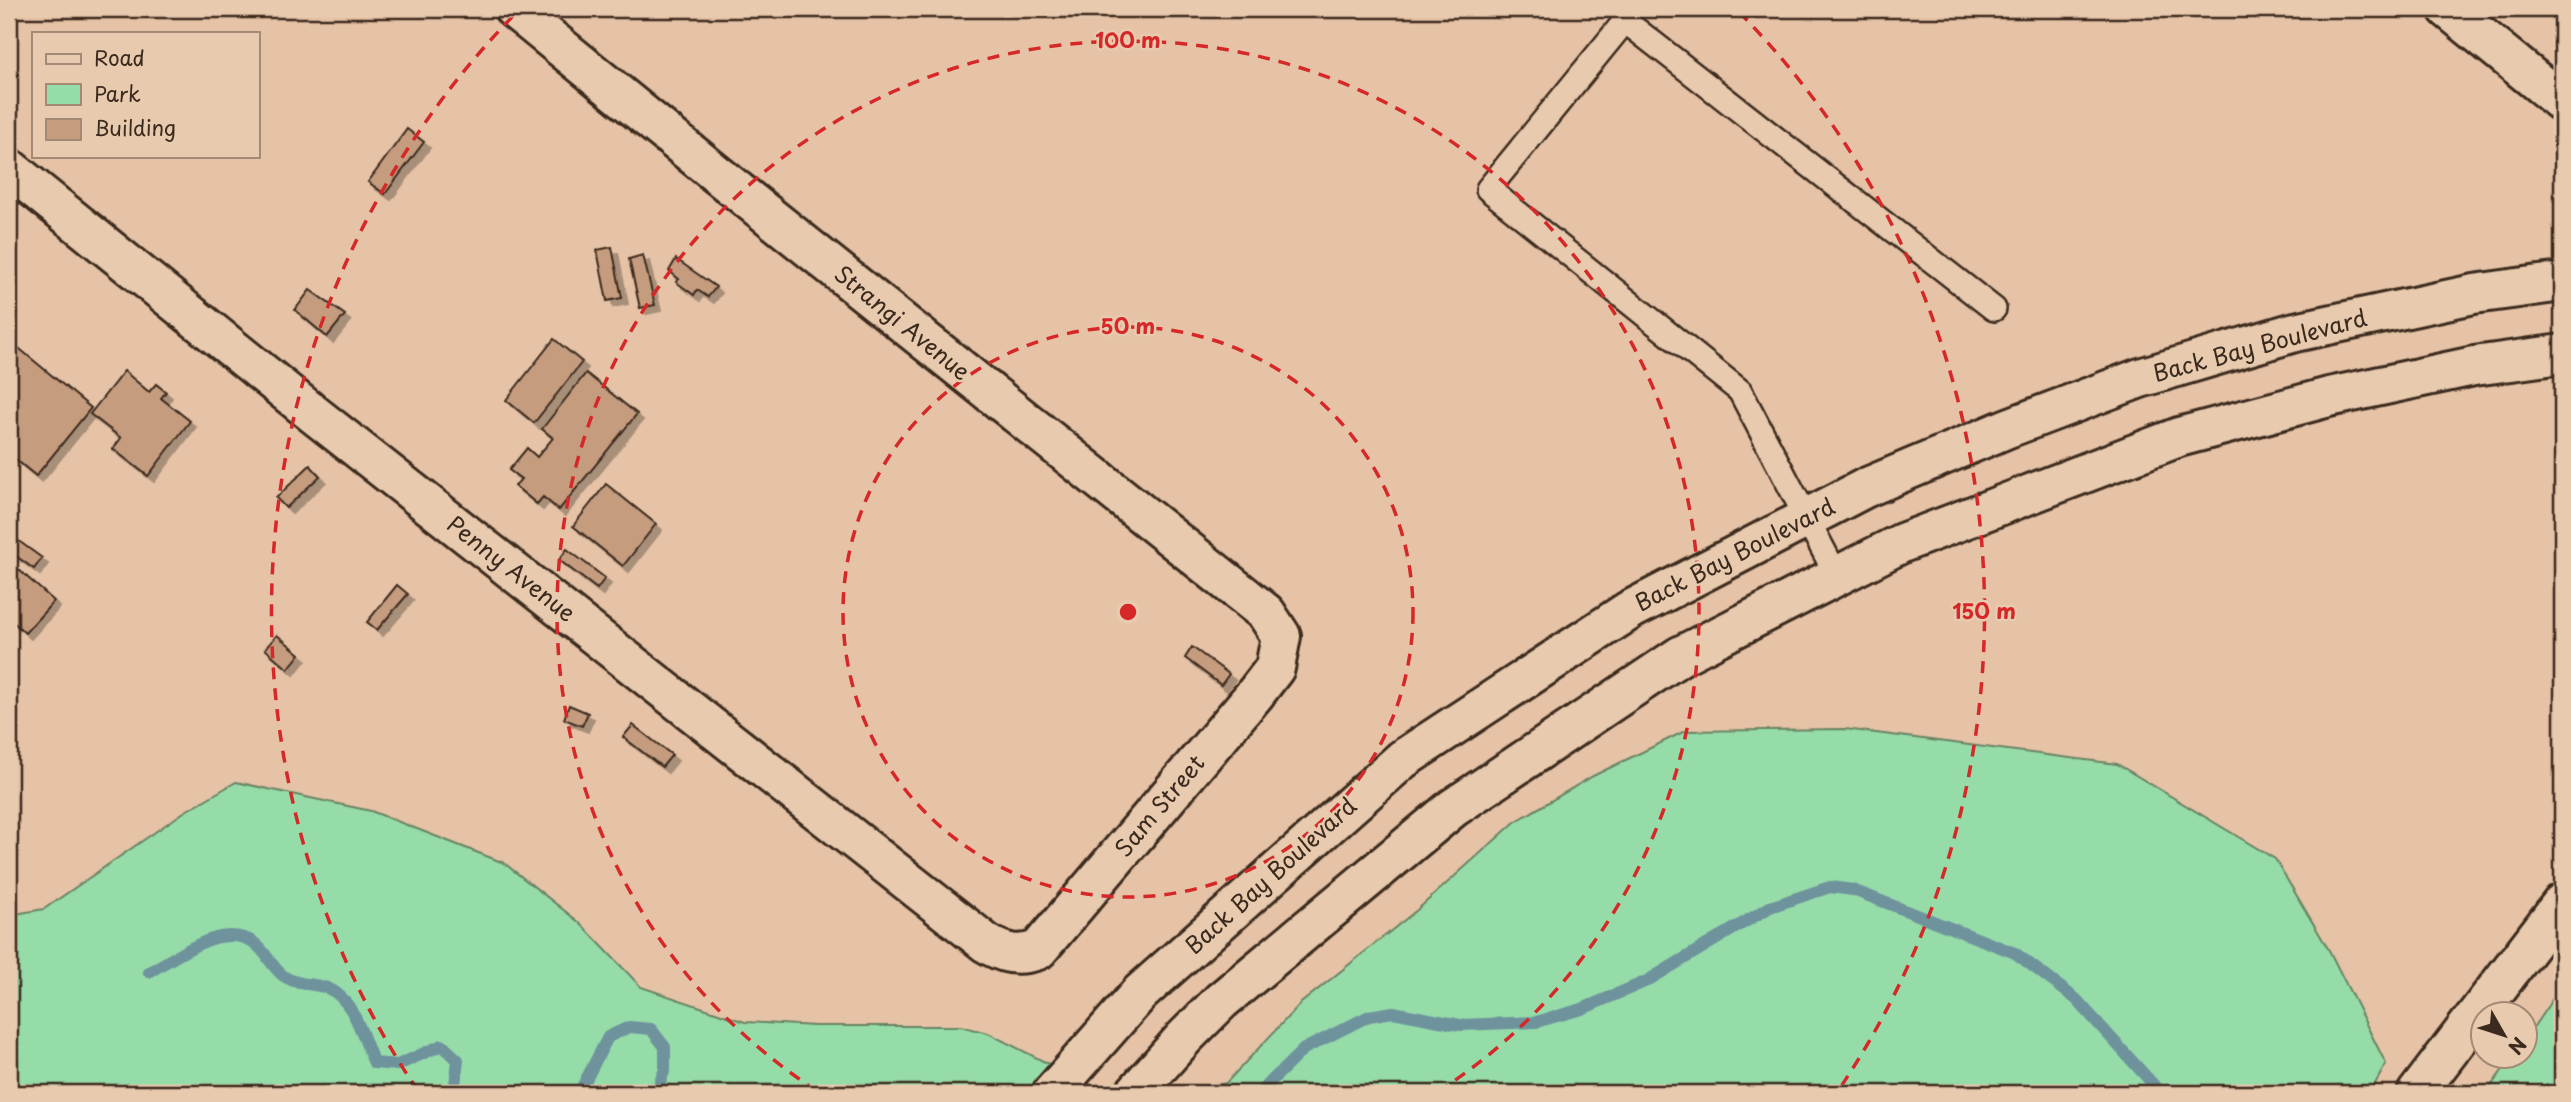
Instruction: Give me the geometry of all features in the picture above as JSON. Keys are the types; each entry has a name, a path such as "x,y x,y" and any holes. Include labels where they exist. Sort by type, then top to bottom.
{"main road":[{"name":"Strangi Avenue","path":"514,9 1266,614 1281,636 1280,643"},
{"path":"2448,9 2562,102"},
{"name":"Penny Avenue","path":"9,168 316,416 986,943 1000,951 1022,956"},
{"name":"Back Bay Boulevard","path":"1052,1093 1140,993 1403,759 1630,610 1877,483 2008,428 2140,378 2295,332 2474,294 2562,282"},
{"path":"1135,1093 1221,1001 1453,808 1680,656 1902,543 2179,437 2329,397 2474,366 2562,354"},
{"name":"Sam Street","path":"1022,956 1038,950 1255,694 1275,667 1280,643"},
{"path":"2417,1093 2562,903"}],"lane":[{"path":"1837,576 1740,391 1488,189 1625,21 1994,309"}],"green space":[{"path":"1845,729 2117,764 2275,859 2330,952 2386,1064 2370,1093 1178,1093 1226,1083 1301,1003 1417,910 1515,822 1593,776 1685,731"},
{"path":"236,782 371,811 504,863 580,923 641,987 745,1022 815,1026 960,1026 988,1033 1106,1093 9,1093 9,915 44,909 184,812"},
{"path":"2562,985 2562,1093 2486,1093 2503,1070 2540,1070 2540,1017"}],"building":[{"path":"407,129 424,142 385,194 368,182"},
{"path":"612,247 622,298 607,301 597,250"},
{"path":"643,255 655,305 640,308 629,259"},
{"path":"676,259 716,287 708,297 697,290 694,295 676,282 679,279 669,271"},
{"path":"310,290 345,315 327,337 295,310"},
{"path":"554,339 582,362 534,423 506,400"},
{"path":"9,340 91,408 36,476 9,454"},
{"path":"124,371 149,392 156,384 166,392 161,398 190,421 148,476 113,449 121,438 90,414"},
{"path":"586,373 637,414 559,510 543,497 537,504 515,486 521,479 509,470 527,448 537,457 553,438 542,429"},
{"path":"310,465 320,476 286,508 276,498"},
{"path":"606,484 656,524 623,566 573,526"},
{"path":"9,534 42,558 34,569 9,551"},
{"path":"567,549 605,578 597,589 559,560"},
{"path":"9,561 54,601 25,633 9,618"},
{"path":"397,585 408,594 377,630 367,622"},
{"path":"277,635 300,654 288,669 265,649"},
{"path":"1192,647 1229,674 1221,685 1185,658"},
{"path":"569,705 588,713 582,726 564,719"},
{"path":"633,725 672,755 662,767 623,737"}],"waterway":[{"path":"1259,1093 1304,1049 1369,1016 1393,1012 1460,1025 1536,1022 1582,1009 1647,981 1770,907 1830,887 1853,890 2015,953 2076,999 2161,1093"},
{"path":"149,972 213,939 240,937 253,942 285,977 336,993 351,1010 374,1063 398,1065 442,1045 458,1060 454,1093"},
{"path":"579,1093 608,1037 629,1027 651,1029 665,1047 665,1069 656,1093"}]}
